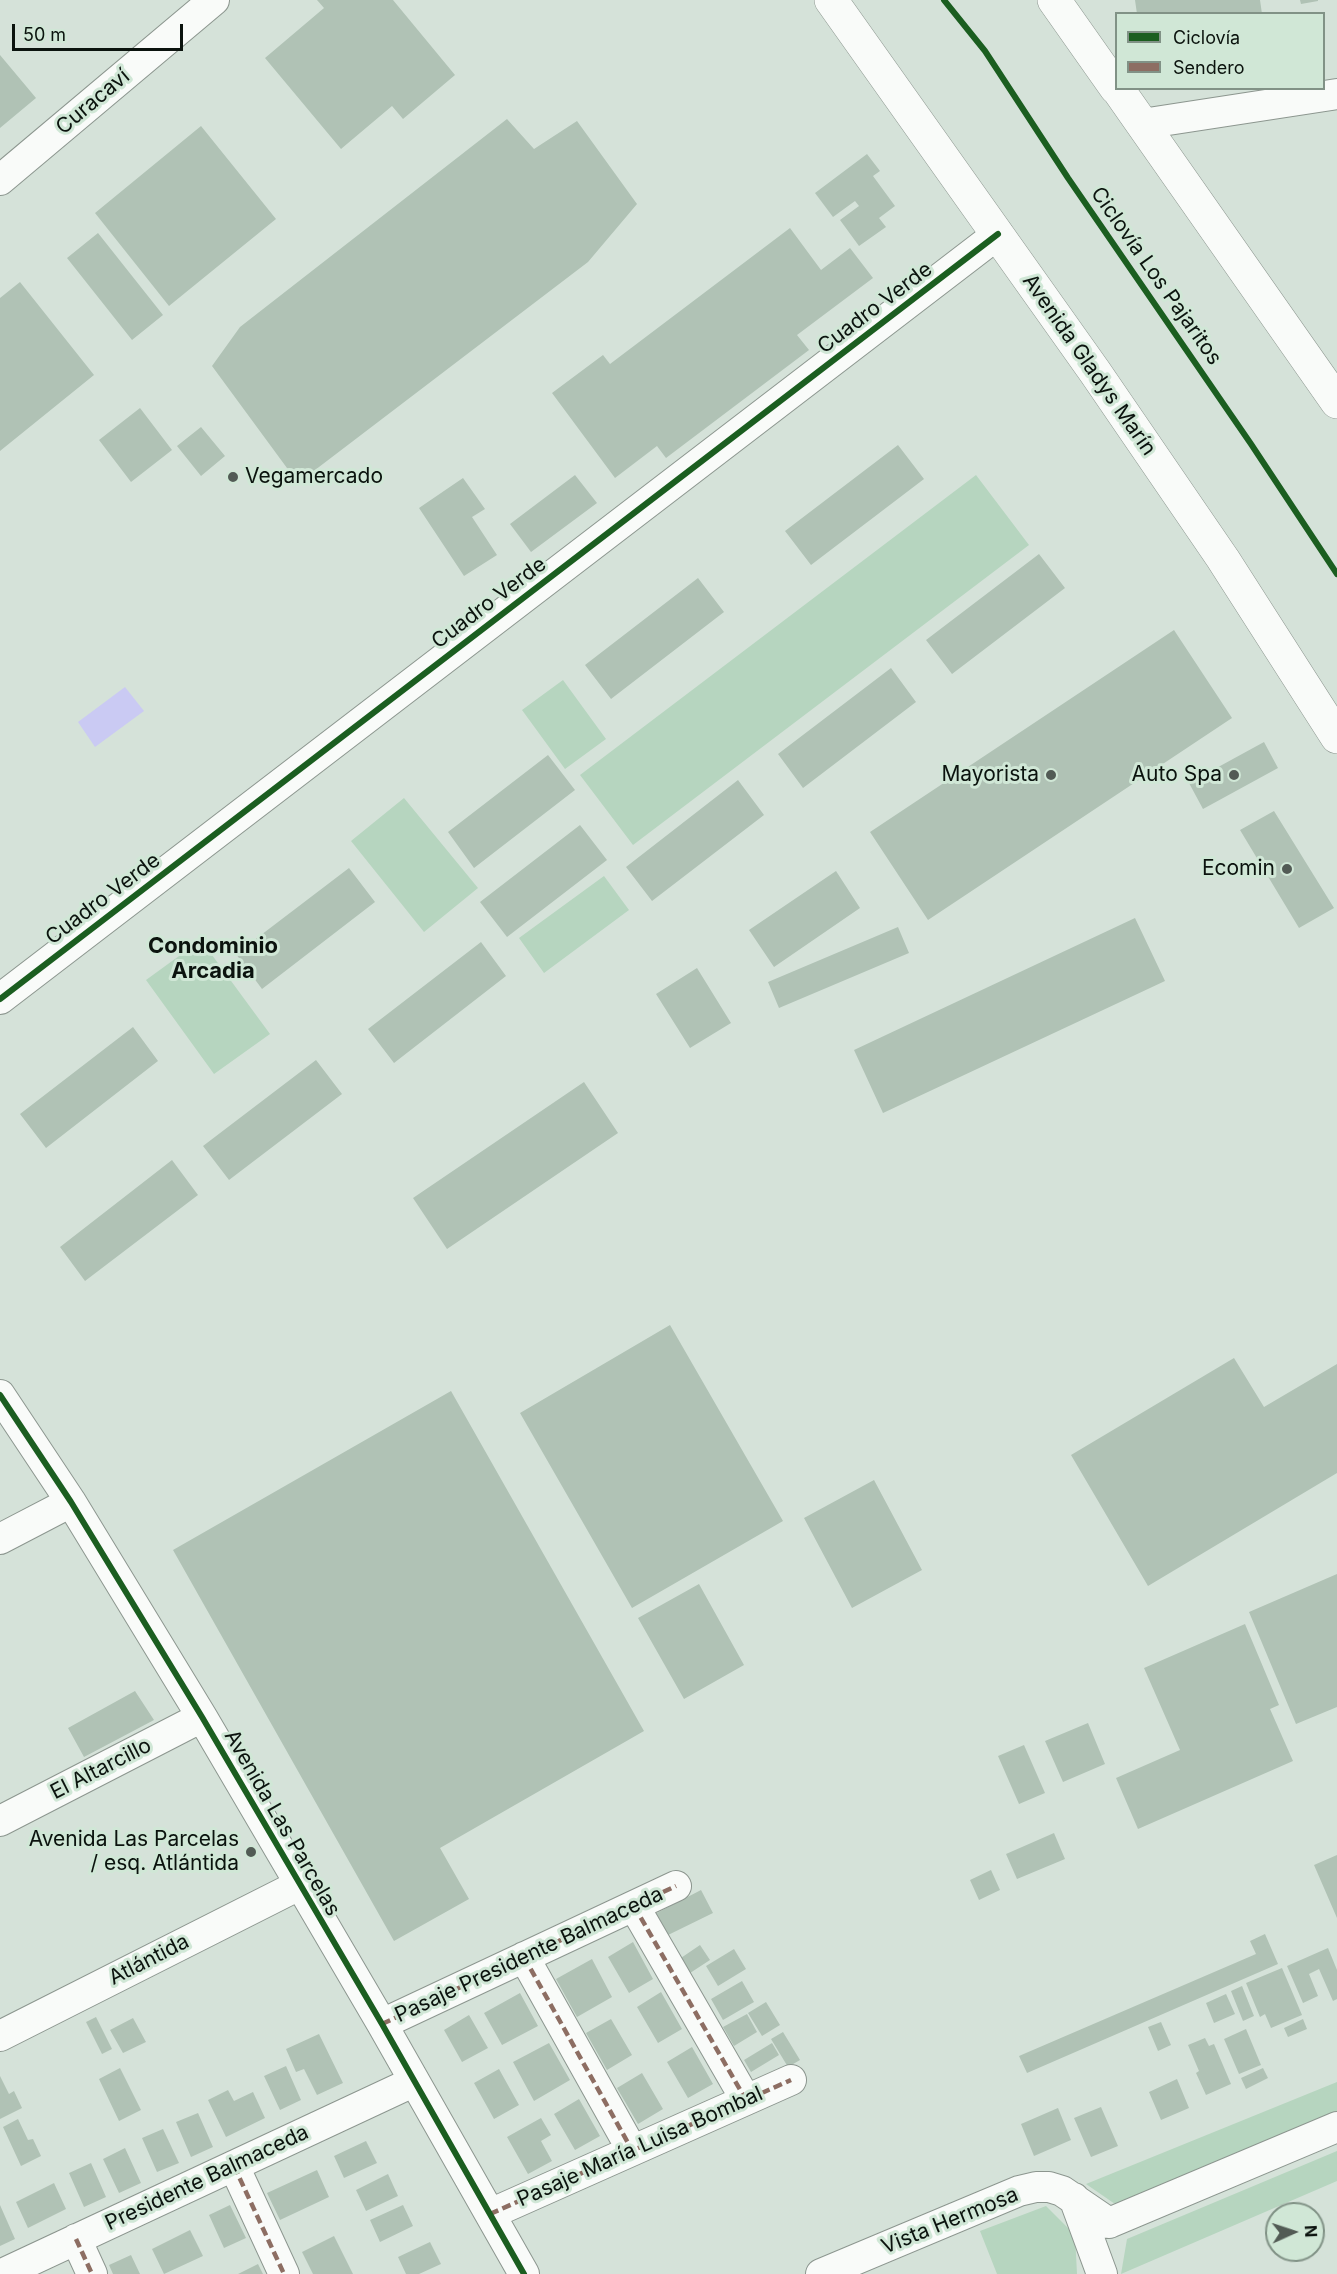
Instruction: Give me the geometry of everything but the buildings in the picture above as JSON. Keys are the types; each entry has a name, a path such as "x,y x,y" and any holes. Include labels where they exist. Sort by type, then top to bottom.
{"main road":[{"name":"Avenida Gladys Marín","path":"831,0 998,234 1224,560 1337,737"},
{"path":"1054,0 1115,85"},
{"path":"1118,90 1337,402"}],"street":[{"name":"Curacaví","path":"0,180 214,0"},
{"path":"1142,124 1337,94"},
{"name":"Cuadro Verde","path":"0,999 998,234"},
{"name":"Avenida Las Parcelas","path":"0,1395 71,1502 202,1717 382,2024 524,2274"},
{"path":"0,1539 71,1502"},
{"name":"El Altarcillo","path":"0,1821 202,1717"},
{"name":"Atlántida","path":"0,2036 299,1885"},
{"name":"Pasaje Presidente Balmaceda","path":"382,2024 676,1886"},
{"path":"634,1906 746,2100"},
{"path":"524,1957 632,2150"},
{"name":"Pasaje María Luisa Bombal","path":"490,2214 791,2080"},
{"name":"Presidente Balmaceda","path":"2,2274 413,2082"},
{"path":"1102,2274 1108,2223 1337,2127"},
{"path":"234,2166 284,2274"},
{"name":"Vista Hermosa","path":"821,2274 1036,2187 1049,2187 1074,2198 1108,2223"},
{"path":"1074,2198 1102,2274"},
{"path":"76,2239 92,2274"}],"green space":[{"path":"976,475 1029,545 633,845 580,775"},
{"path":"563,680 606,739 565,769 522,710"},
{"path":"404,798 478,888 424,932 351,841"},
{"path":"604,876 629,910 544,973 519,938"},
{"path":"201,940 270,1034 214,1074 146,980"},
{"path":"1337,2082 1337,2112 1115,2204 1086,2184"},
{"path":"1337,2151 1337,2181 1288,2202 1265,2202 1265,2212 1121,2274 1127,2239"},
{"path":"1046,2206 1075,2235 1077,2274 997,2274 980,2231"}],"water":[{"path":"125,687 144,711 95,747 78,722"}],"marked path":[{"path":"382,2024 676,1886"},
{"path":"634,1906 746,2100"},
{"path":"524,1957 632,2150"},
{"path":"490,2214 791,2080"},
{"path":"234,2166 284,2274"},
{"path":"76,2239 92,2274"}],"cycle path":[{"name":"Ciclovía Los Pajaritos","path":"944,0 985,51 1068,178 1251,444 1337,574"},
{"path":"0,999 998,234"},
{"path":"0,1395 71,1502 202,1717 382,2024 524,2274"}],"place":[{"name":"Vegamercado","path":"233,477"},
{"name":"Mayorista","path":"1051,775"},
{"name":"Auto Spa","path":"1234,775"},
{"name":"Ecomin","path":"1287,869"},
{"name":"Avenida Las Parcelas / esq. Atlántida","path":"251,1852"}],"district":[{"name":"Condominio Arcadia","path":"213,958"}]}
